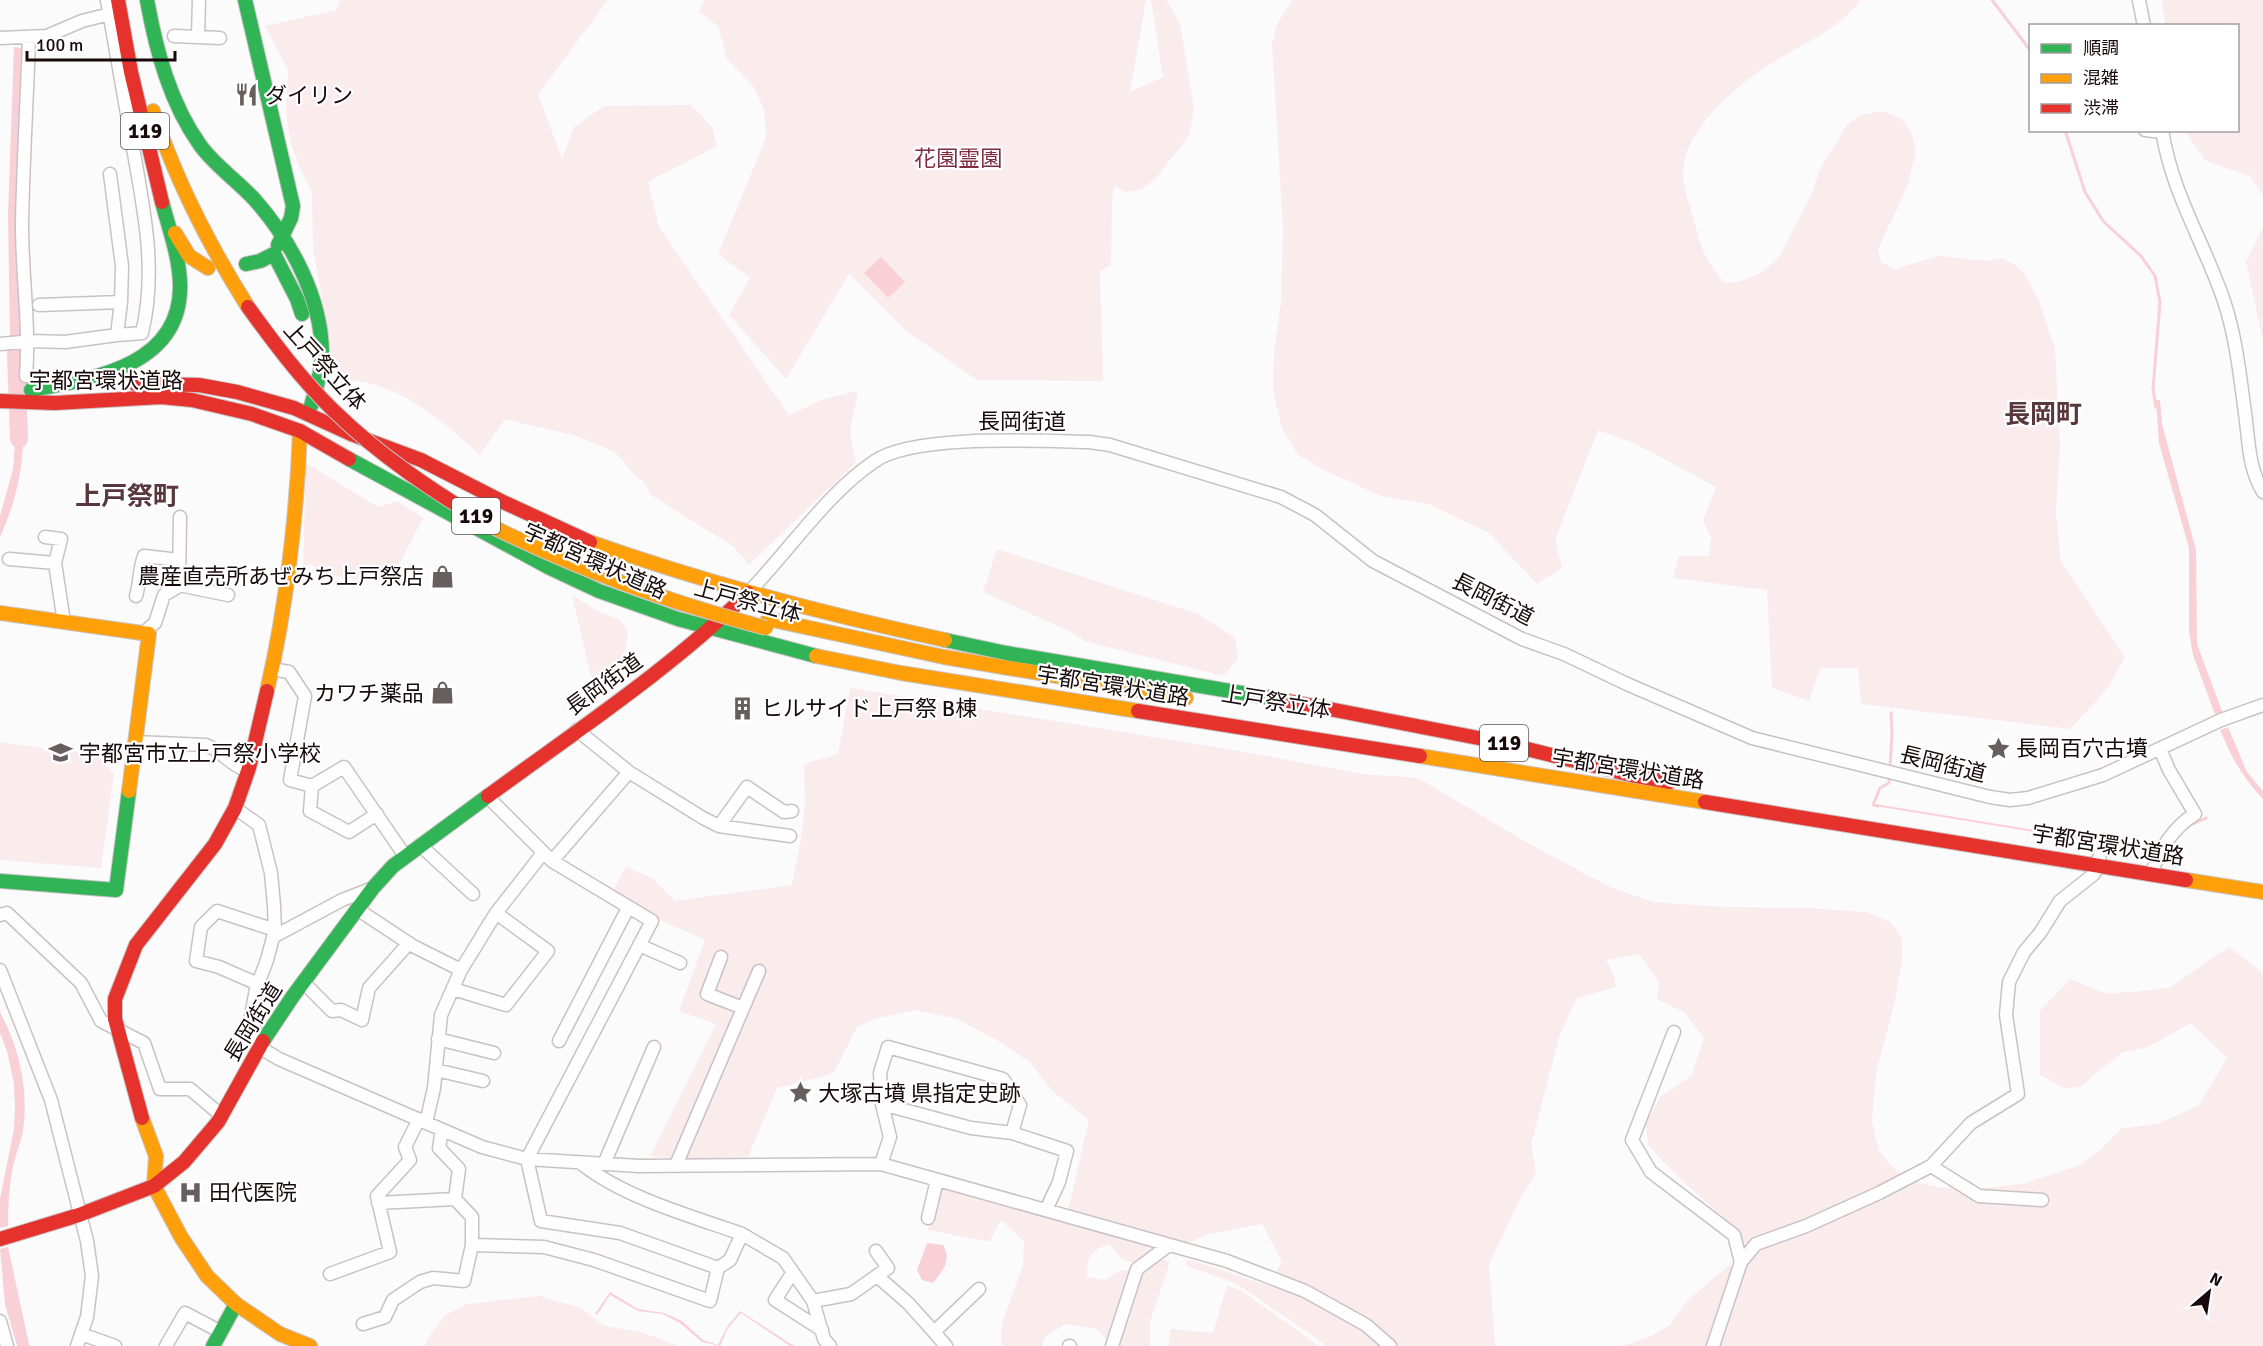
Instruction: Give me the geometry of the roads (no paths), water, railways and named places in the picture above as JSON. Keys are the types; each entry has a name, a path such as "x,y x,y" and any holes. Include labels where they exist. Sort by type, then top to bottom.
{"main road":[{"name":"119","path":"118,0 148,71 181,111 200,146 255,199 282,235 303,277 320,326 322,354 309,414"},
{"name":"上戸祭立体","path":"127,0 148,71 167,151 186,196 231,280 253,304 285,357 344,422 378,451 446,499 514,538 608,579 707,613 1204,702"},
{"name":"上戸祭立体","path":"139,0 148,71"},
{"name":"119","path":"31,396 120,368 150,351 167,333 177,310 180,283 158,187 148,71 147,0"},
{"path":"245,0 293,206 291,218 274,254 260,261 246,264"},
{"name":"119","path":"158,187 173,230 182,247 189,256 208,268"},
{"path":"274,254 297,299 307,337"},
{"path":"307,359 302,386 294,408 300,431 299,460 286,582 272,669 248,771 235,808 215,844 136,945 115,999 115,1019 156,1156 154,1186 195,1260 207,1276 236,1304 280,1334 310,1346"},
{"name":"宇都宮環状道路","path":"0,401 118,385 166,383 199,385 237,392 294,408 351,434 421,460 503,502 591,542 748,593 956,643 1314,705 1499,742 1631,775 2099,859"},
{"name":"宇都宮環状道路","path":"0,388 55,403 134,398 192,400 252,414 300,431 550,568 641,608 818,656 901,673 1623,789 2153,867 2263,878"},
{"path":"300,431 309,414"},
{"name":"長岡街道","path":"6,1237 79,1215 154,1186 184,1162 222,1116 258,1047 373,888 405,856 670,661 712,628 748,593"},
{"path":"0,613 149,634 116,890 0,881"},
{"name":"上戸祭立体","path":"767,623 942,667 1496,762 1623,789"},
{"name":"上戸祭立体","path":"1294,716 1631,775"},
{"name":"宇都宮環状道路","path":"2153,867 2263,892"},
{"path":"213,1346 236,1304"}],"street":[{"path":"0,344 65,342 142,333 149,305 150,266 144,211 107,0"},
{"path":"198,37 199,0"},
{"path":"2139,0 2144,24"},
{"path":"0,38 47,36 82,21 110,14"},
{"path":"174,36 220,38"},
{"path":"26,376 29,342 24,291 22,225 28,38"},
{"path":"2162,132 2171,174 2180,199 2224,301 2236,351 2251,467 2263,492"},
{"path":"110,174 122,266 117,335"},
{"path":"39,305 121,302"},
{"name":"長岡街道","path":"748,593 844,485 877,459 901,450 960,442 1089,442 1110,445 1281,497 1315,515 1373,561 1522,639 1563,654 1648,694 1752,738 1990,797 2010,800 2028,798 2103,775 2221,720 2263,705"},
{"path":"179,585 180,517"},
{"path":"45,537 62,539 55,563 64,622"},
{"path":"135,596 140,582 140,565 144,556 180,560"},
{"path":"9,559 55,563"},
{"path":"142,634 156,622 164,595 179,585 228,595"},
{"path":"272,669 289,672 306,696 290,780 312,786 344,767 405,856"},
{"path":"577,730 629,772 719,826 790,836"},
{"path":"135,742 206,745 215,749 237,768 248,771"},
{"path":"2153,867 2158,854 2187,819 2195,814 2169,770 2160,749"},
{"path":"330,1274 390,1252 377,1196 410,1160 405,1147 422,1121 436,1070 441,1015 461,970 496,914 629,772"},
{"path":"312,786 310,811 349,832 377,814"},
{"path":"719,826 747,787 784,812 792,811"},
{"path":"487,796 548,857 652,921 527,1159 541,1221 620,1233 718,1268"},
{"path":"235,808 259,825 271,873 274,933 251,1016 258,1047 279,1059 482,1147 527,1159 582,1164 881,1164 1227,1261 1305,1292 1366,1325 1390,1346"},
{"path":"420,845 473,894"},
{"path":"1713,1346 1741,1262 1756,1244 1806,1226 1931,1167 1971,1123 2018,1094 2006,1015 2009,982 2024,952 2040,933 2060,901 2094,874 2099,859"},
{"path":"258,984 219,967 196,961 201,927 217,911 274,933 342,900 373,888"},
{"path":"559,1041 628,908"},
{"path":"357,909 409,943 461,970"},
{"path":"0,915 7,913 81,983 101,1021 144,1043 160,1089 190,1089 222,1116"},
{"path":"453,988 506,1005 548,951 496,914"},
{"path":"303,982 332,1011 341,1010 362,1020 369,987 409,943"},
{"path":"639,945 680,963"},
{"path":"721,957 707,994 743,1008"},
{"path":"0,970 51,1100 87,1241 92,1276 87,1317 79,1340 116,1346"},
{"path":"676,1165 759,971"},
{"path":"1674,1032 1632,1140 1651,1172 1734,1235 1741,1262"},
{"path":"438,1040 494,1053"},
{"path":"604,1164 654,1047"},
{"path":"881,1164 890,1137 882,1104 880,1073 888,1047 1003,1079 1020,1105 1012,1133"},
{"path":"436,1070 483,1081"},
{"path":"882,1104 971,1128 1012,1133 1067,1151 1059,1182 1046,1210"},
{"path":"442,1130 439,1148 459,1169 455,1199"},
{"path":"582,1164 594,1173 652,1202 742,1234 783,1258 813,1301 824,1339 830,1346"},
{"path":"1931,1167 1979,1196 2042,1200"},
{"path":"928,1218 937,1180"},
{"path":"363,1324 385,1317 393,1300 420,1282 433,1278 464,1281 472,1245 472,1217 455,1199 378,1203"},
{"path":"472,1245 544,1247 594,1260 710,1301 718,1268 729,1260 742,1234"},
{"path":"1112,1346 1137,1269 1169,1245"},
{"path":"813,1301 851,1294 878,1276 888,1268 876,1251"},
{"path":"793,1272 775,1300 822,1330"},
{"path":"878,1276 908,1302 946,1346"},
{"path":"934,1332 979,1289"},
{"path":"166,1346 185,1313 221,1332"},
{"path":"0,1321 7,1346"}],"waterway":[{"path":"1992,0 2029,49"},
{"path":"2066,132 2085,192 2103,221 2141,256 2155,276 2160,302 2153,389 2156,407"},
{"path":"16,353 19,439"},
{"path":"1890,768 1891,713"},
{"path":"1878,806 1873,805 1880,788 1889,783 1889,775"},
{"path":"2193,824 2206,818"},
{"path":"2062,835 2086,839"},
{"path":"2128,846 2157,850"}],"place":[{"name":"ダイリン","path":"247,95"},
{"name":"農産直売所あぜみち上戸祭店","path":"442,576"},
{"name":"カワチ薬品","path":"442,693"},
{"name":"ヒルサイド上戸祭 B棟","path":"743,708"},
{"name":"長岡百穴古墳","path":"1998,748"},
{"name":"宇都宮市立上戸祭小学校","path":"61,753"},
{"name":"大塚古墳 県指定史跡","path":"800,1093"},
{"name":"田代医院","path":"191,1192"}],"district":[{"name":"長岡町","path":"2043,415"},
{"name":"上戸祭町","path":"127,497"}],"park label":[{"name":"花園霊園","path":"958,158"}]}
